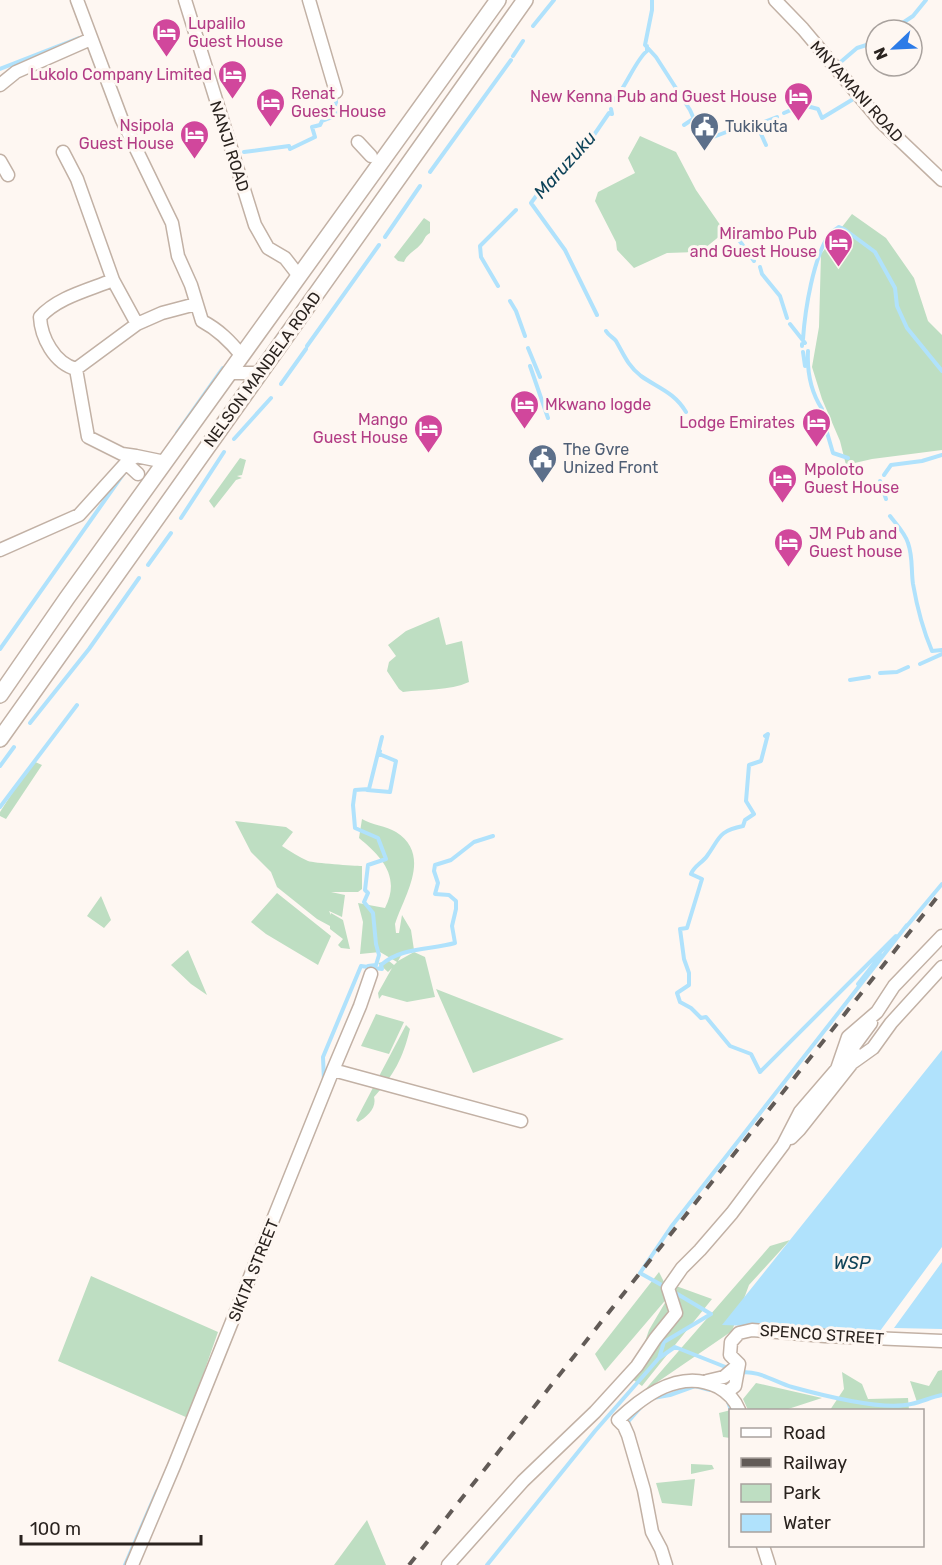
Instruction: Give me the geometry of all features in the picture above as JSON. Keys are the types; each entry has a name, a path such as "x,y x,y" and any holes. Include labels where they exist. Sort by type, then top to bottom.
{"main road":[{"name":"NELSON MANDELA ROAD","path":"0,695 66,598 498,0"},
{"name":"NELSON MANDELA ROAD","path":"0,739 525,0"}],"street":[{"path":"77,0 122,120 172,223 178,256 191,285 202,321 230,340 242,356"},
{"name":"NANJI ROAD","path":"185,0 255,225 268,248 285,258 299,276"},
{"path":"309,0 336,92"},
{"name":"MNYAMANI ROAD","path":"775,0 802,28 880,122 942,180"},
{"path":"0,85 16,72 91,39"},
{"path":"358,142 371,156"},
{"path":"63,152 77,179 113,280 137,324"},
{"path":"0,161 8,175"},
{"path":"75,369 66,365 52,352 40,328 40,317 47,309 113,280"},
{"path":"75,369 137,324 162,313 196,304"},
{"path":"75,369 88,437 131,459 165,462"},
{"path":"229,374 259,373"},
{"path":"131,459 138,474"},
{"path":"0,550 79,515 131,459"},
{"path":"852,1063 855,1046 894,986 942,936"},
{"path":"783,1145 800,1130 852,1063 873,1048 891,1023 942,967"},
{"name":"SIKITA STREET","path":"132,1565 371,974"},
{"path":"448,1565 523,1481 595,1412 638,1366 655,1339 676,1313 668,1288 670,1285 682,1268 732,1213 783,1145 800,1112 837,1069 848,1036 877,1012"},
{"path":"333,1071 521,1121"},
{"name":"SPENCO STREET","path":"739,1364 730,1355 731,1342 740,1333 753,1330 825,1336 942,1341"},
{"path":"707,1382 724,1377 739,1364"},
{"path":"727,1392 735,1386 739,1364"},
{"path":"666,1565 652,1532 644,1490 628,1435 618,1420 641,1399 660,1388 693,1380 707,1382 727,1392 738,1409"},
{"path":"764,1547 769,1565"}],"green space":[{"path":"640,136 676,152 696,190 723,229 721,235 697,252 667,253 634,268 617,250 616,242 595,201 598,192 635,173 628,158"},
{"path":"852,214 886,238 914,278 928,321 942,335 942,450 872,459 846,465 840,441 822,399 812,367 819,327 821,254"},
{"path":"424,218 430,222 430,233 404,262 398,261 394,257"},
{"path":"240,458 246,460 242,475 237,476 242,478 236,480 214,508 209,501"},
{"path":"439,617 446,645 462,641 469,682 445,688 403,692 387,671 389,662 396,656 388,645 406,631"},
{"path":"33,761 42,765 6,819 0,816 0,812"},
{"path":"362,819 396,832 407,841 412,852 413,875 395,924 396,933 399,933 402,915 411,930 414,950 402,954 398,961 414,952 425,957 435,997 407,1002 382,995 379,999 378,993 392,968 388,972 378,963 389,961 394,965 397,962 380,952 360,954 363,922 358,903 385,908 391,887 387,868 382,860 359,838"},
{"path":"235,821 286,827 293,832 282,846 308,861 362,866 362,889 358,892 331,892 345,895 342,917 329,911 331,915 331,913 343,920 350,949 341,948 338,945 343,939 330,929 330,926 317,919 277,887 271,872 251,852"},
{"path":"277,893 331,936 318,965 266,934 251,922"},
{"path":"101,896 111,920 104,928 87,916"},
{"path":"188,950 207,995 171,965"},
{"path":"436,989 564,1039 473,1073"},
{"path":"376,1014 404,1022 389,1054 361,1046"},
{"path":"406,1025 410,1029 397,1066 374,1097 371,1112 358,1122 356,1120"},
{"path":"790,1240 749,1285 732,1331 643,1392 770,1246"},
{"path":"659,1272 670,1294 676,1286 712,1299 642,1386 632,1379 649,1330 669,1296 605,1371 595,1354"},
{"path":"91,1276 218,1332 188,1418 58,1361"},
{"path":"942,1370 942,1394 917,1402 910,1381 929,1386 938,1371"},
{"path":"842,1372 862,1384 868,1399 908,1398 909,1409 831,1409 844,1389"},
{"path":"756,1383 822,1398 788,1409 748,1409 743,1399"},
{"path":"729,1410 729,1438 723,1437 719,1413"},
{"path":"691,1464 712,1465 714,1469 691,1474"},
{"path":"695,1479 692,1506 662,1503 656,1483"},
{"path":"367,1520 386,1565 334,1565"}],"water":[{"name":"WSP","path":"942,1050 942,1247 880,1331 722,1325"},
{"path":"942,1262 942,1329 894,1328"}],"waterway":[{"path":"533,26 554,0"},
{"path":"652,0 645,45 656,57 694,119 702,125 708,139 777,117"},
{"path":"910,18 926,0"},
{"path":"0,69 79,38"},
{"path":"513,56 523,41"},
{"path":"614,100 647,51 647,46"},
{"path":"836,66 857,48 864,46"},
{"path":"430,172 511,60"},
{"path":"244,152 289,146 290,149 315,137 312,127 338,115 335,95"},
{"path":"784,113 803,105 818,109 822,118 855,98 856,100"},
{"name":"Maruzuku","path":"597,315 565,250 531,203 545,184 585,148 609,113 612,114 611,109"},
{"path":"684,125 693,119"},
{"path":"757,125 766,145"},
{"path":"385,237 420,186"},
{"path":"498,286 481,257 480,246 516,210"},
{"path":"832,232 839,227 844,229 875,252 895,288 897,306 907,328 942,371"},
{"path":"803,339 808,299 815,270 830,233"},
{"path":"739,240 754,261"},
{"path":"307,346 379,245"},
{"path":"760,267 762,274 780,296 787,318"},
{"path":"510,301 525,336"},
{"path":"790,324 805,343"},
{"path":"606,331 616,341 633,368 641,376 671,395 686,412"},
{"path":"528,348 540,377"},
{"path":"281,384 306,349"},
{"path":"808,351 810,381 822,409 833,453 848,458"},
{"path":"803,352 805,366"},
{"path":"530,366 548,418"},
{"path":"177,433 223,368"},
{"path":"234,439 271,398"},
{"path":"181,518 224,452"},
{"path":"884,475 891,465 922,461 942,455"},
{"path":"0,649 124,473"},
{"path":"880,481 886,499"},
{"path":"890,516 903,532 908,543 915,593 932,651 942,650"},
{"path":"148,565 171,533"},
{"path":"30,723 89,649 139,578"},
{"path":"920,664 942,654"},
{"path":"880,673 897,672 908,667"},
{"path":"850,680 869,677"},
{"path":"0,807 77,705"},
{"path":"765,736 768,734 761,761 749,765 746,801 754,814 745,820 743,826 729,830 720,836 691,874 702,879 687,928 680,929 684,959 689,973 689,985 677,993 680,1002 691,1008 701,1018 706,1017 730,1046 751,1054 760,1072 896,936"},
{"path":"368,966 376,965 379,955 373,913 364,902 368,893 365,890 368,865 386,859 378,838 355,828 353,805 355,790 369,789 382,737"},
{"path":"0,766 14,747"},
{"path":"367,790 390,792 396,761 379,754 380,751"},
{"path":"324,1082 323,1057 361,966 382,969 381,965 397,955 455,943 452,926 456,901 449,895 435,894 438,883 434,871 435,865 451,860 474,842 493,836"},
{"path":"906,927 942,884"},
{"path":"667,1288 640,1273 671,1227 907,925"},
{"path":"858,984 881,955"},
{"path":"487,1565 595,1431 659,1358 664,1342 711,1314 674,1292"},
{"path":"659,1358 675,1347 728,1368"},
{"path":"739,1373 759,1374 804,1390 869,1404 899,1406 942,1395"},
{"path":"653,1398 695,1386 710,1390"},
{"path":"728,1402 731,1409"},
{"path":"626,1424 641,1407"},
{"path":"125,1565 157,1491"}],"railway":[{"path":"409,1565 942,891"}],"place":[{"name":"Lupalilo Guest House","path":"167,58"},
{"name":"Lukolo Company Limited","path":"233,100"},
{"name":"New Kenna Pub and Guest House","path":"798,122"},
{"name":"Renat Guest House","path":"270,128"},
{"name":"Tukikuta","path":"704,152"},
{"name":"Nsipola Guest House","path":"195,160"},
{"name":"Mirambo Pub and Guest House","path":"838,268"},
{"name":"Mkwano logde","path":"524,430"},
{"name":"Lodge Emirates","path":"816,448"},
{"name":"Mango Guest House","path":"429,454"},
{"name":"The Gvre Unized Front","path":"542,484"},
{"name":"Mpoloto Guest House","path":"783,504"},
{"name":"JM Pub and Guest house","path":"788,568"}]}
